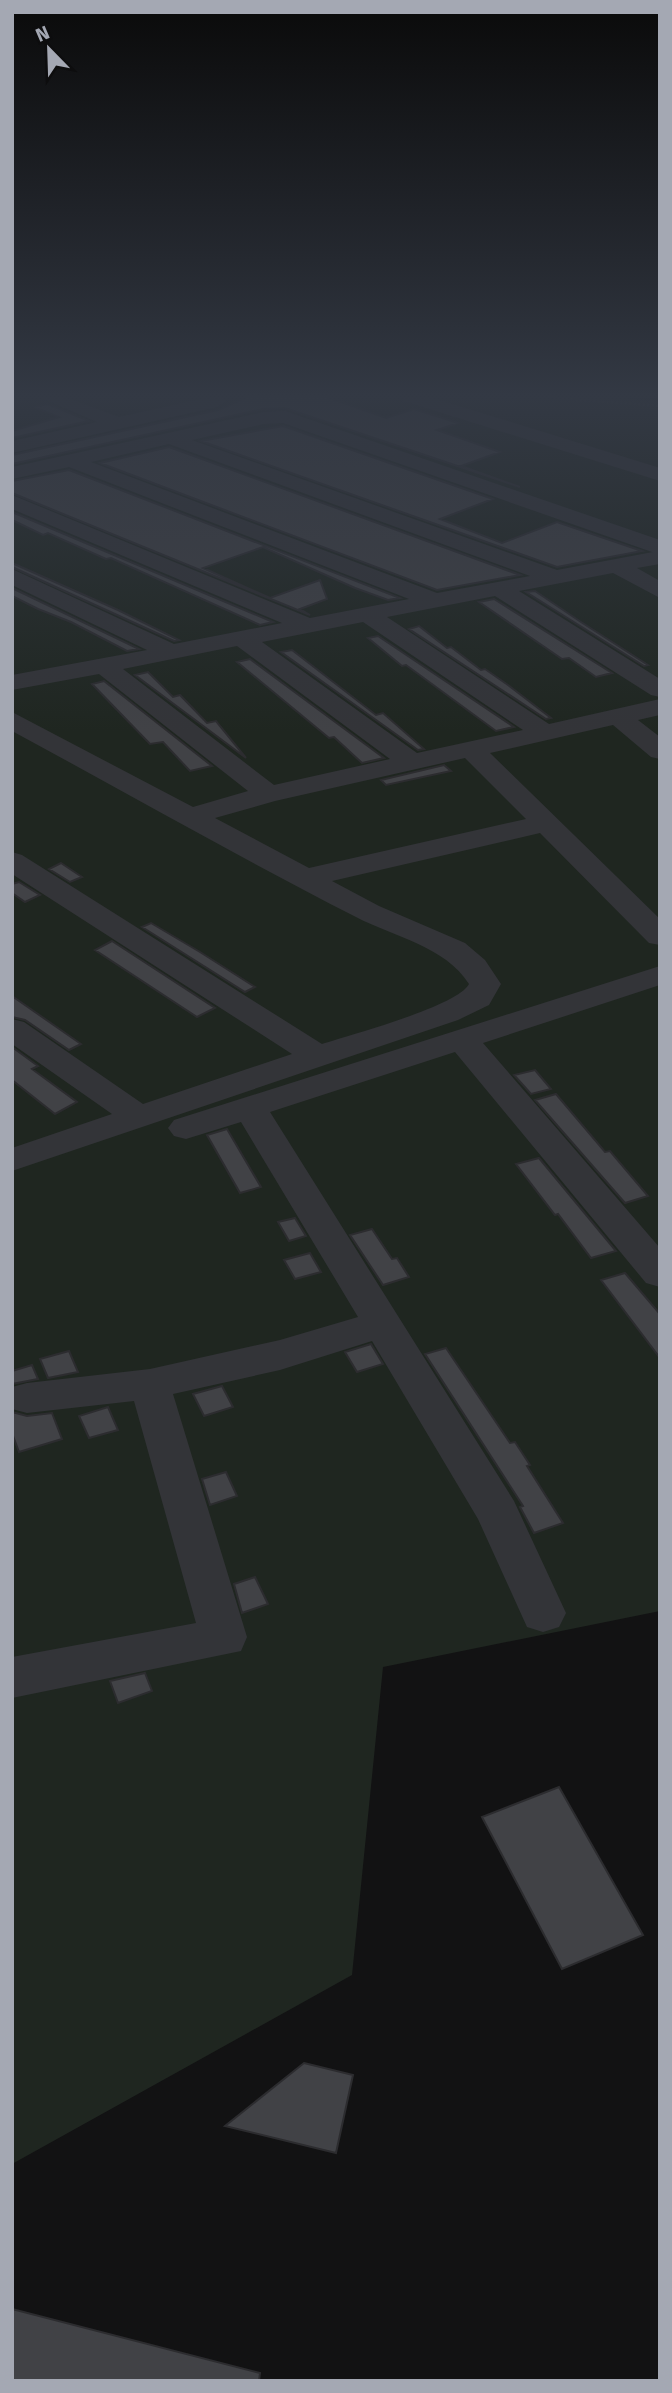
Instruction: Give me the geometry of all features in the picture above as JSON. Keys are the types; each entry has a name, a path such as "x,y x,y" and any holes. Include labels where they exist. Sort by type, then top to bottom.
{"street":[{"path":"30,509 306,625"},
{"path":"196,509 433,600"},
{"path":"366,509 558,578"},
{"path":"549,509 660,547"},
{"path":"12,683 660,556"},
{"path":"618,566 660,591"},
{"path":"12,576 171,652"},
{"path":"498,588 660,690"},
{"path":"365,613 544,732"},
{"path":"241,638 413,763"},
{"path":"103,665 269,794"},
{"path":"191,816 269,794 660,707"},
{"path":"618,716 660,751"},
{"path":"12,720 368,912 454,950 474,967 485,984 478,998 447,1013 316,1055 12,1160"},
{"path":"471,749 660,936"},
{"path":"305,878 545,823"},
{"path":"12,861 316,1055"},
{"path":"12,1184 660,975"},
{"path":"12,1030 140,1118"},
{"path":"463,1040 660,1274"},
{"path":"250,1108 498,1513 543,1613"},
{"path":"27,1398 150,1384 280,1354 382,1325"},
{"path":"12,1678 224,1637 150,1384"}],"shaded area":[{"path":"12,509 660,509 660,1611 383,1667 352,1975 12,2164"}],"building":[{"path":"50,509 169,509 400,598 388,600 355,588 263,547 203,568 270,598 320,580 327,599 300,609 310,615"},
{"path":"221,509 338,509 520,575 437,590"},
{"path":"392,509 467,509 440,519 502,543 557,522 642,551 557,567"},
{"path":"12,512 273,622 260,625 111,558 106,559 48,533 43,535 12,520"},
{"path":"12,563 179,640 174,641 12,567"},
{"path":"12,588 139,649 127,651 71,622 38,609 12,596"},
{"path":"535,591 648,665 644,666 526,592"},
{"path":"494,599 612,673 596,677 569,658 562,659 479,602"},
{"path":"419,626 447,648 451,647 481,670 485,669 508,685 551,718 546,719 409,629"},
{"path":"378,636 514,727 496,731 406,665 402,666 368,638"},
{"path":"292,650 376,715 383,713 424,749 418,750 281,652"},
{"path":"250,659 384,758 362,763 334,737 329,738 237,662"},
{"path":"148,672 173,697 180,695 207,723 216,721 246,758 135,675"},
{"path":"104,681 212,766 190,771 163,742 150,744 92,684"},
{"path":"444,765 451,771 386,785 381,780"},
{"path":"61,863 82,877 70,882 49,869"},
{"path":"19,882 40,895 25,902 12,893 12,884"},
{"path":"151,923 255,987 245,992 142,927"},
{"path":"112,941 215,1008 197,1017 95,950"},
{"path":"12,996 81,1044 69,1050 25,1020 12,1017"},
{"path":"12,1047 38,1066 32,1069 77,1102 55,1114 12,1080"},
{"path":"535,1070 551,1089 531,1094 514,1075"},
{"path":"556,1094 605,1152 610,1151 648,1196 625,1203 535,1100"},
{"path":"227,1129 261,1187 240,1193 207,1135"},
{"path":"539,1158 616,1251 591,1258 558,1214 555,1215 516,1164"},
{"path":"295,1218 306,1236 289,1241 278,1222"},
{"path":"372,1229 392,1259 397,1258 409,1277 383,1285 350,1235"},
{"path":"310,1253 321,1272 295,1279 284,1260"},
{"path":"625,1273 660,1314 660,1358 601,1280"},
{"path":"371,1344 383,1364 357,1372 345,1352"},
{"path":"446,1348 510,1443 515,1442 563,1523 534,1533 520,1507 523,1506 425,1354"},
{"path":"69,1351 78,1372 48,1378 40,1359"},
{"path":"32,1365 38,1379 12,1384 12,1371"},
{"path":"222,1386 233,1407 204,1416 193,1394"},
{"path":"108,1407 118,1430 89,1438 79,1416"},
{"path":"12,1412 27,1416 52,1413 62,1439 19,1452 12,1433"},
{"path":"226,1472 237,1496 210,1505 202,1479"},
{"path":"255,1577 268,1604 242,1613 234,1584"},
{"path":"145,1673 152,1691 118,1703 110,1681"},
{"path":"559,1787 643,1935 562,1969 482,1817"},
{"path":"304,2063 353,2075 336,2153 225,2126"},
{"path":"12,2309 260,2373 259,2381 12,2381"}]}
